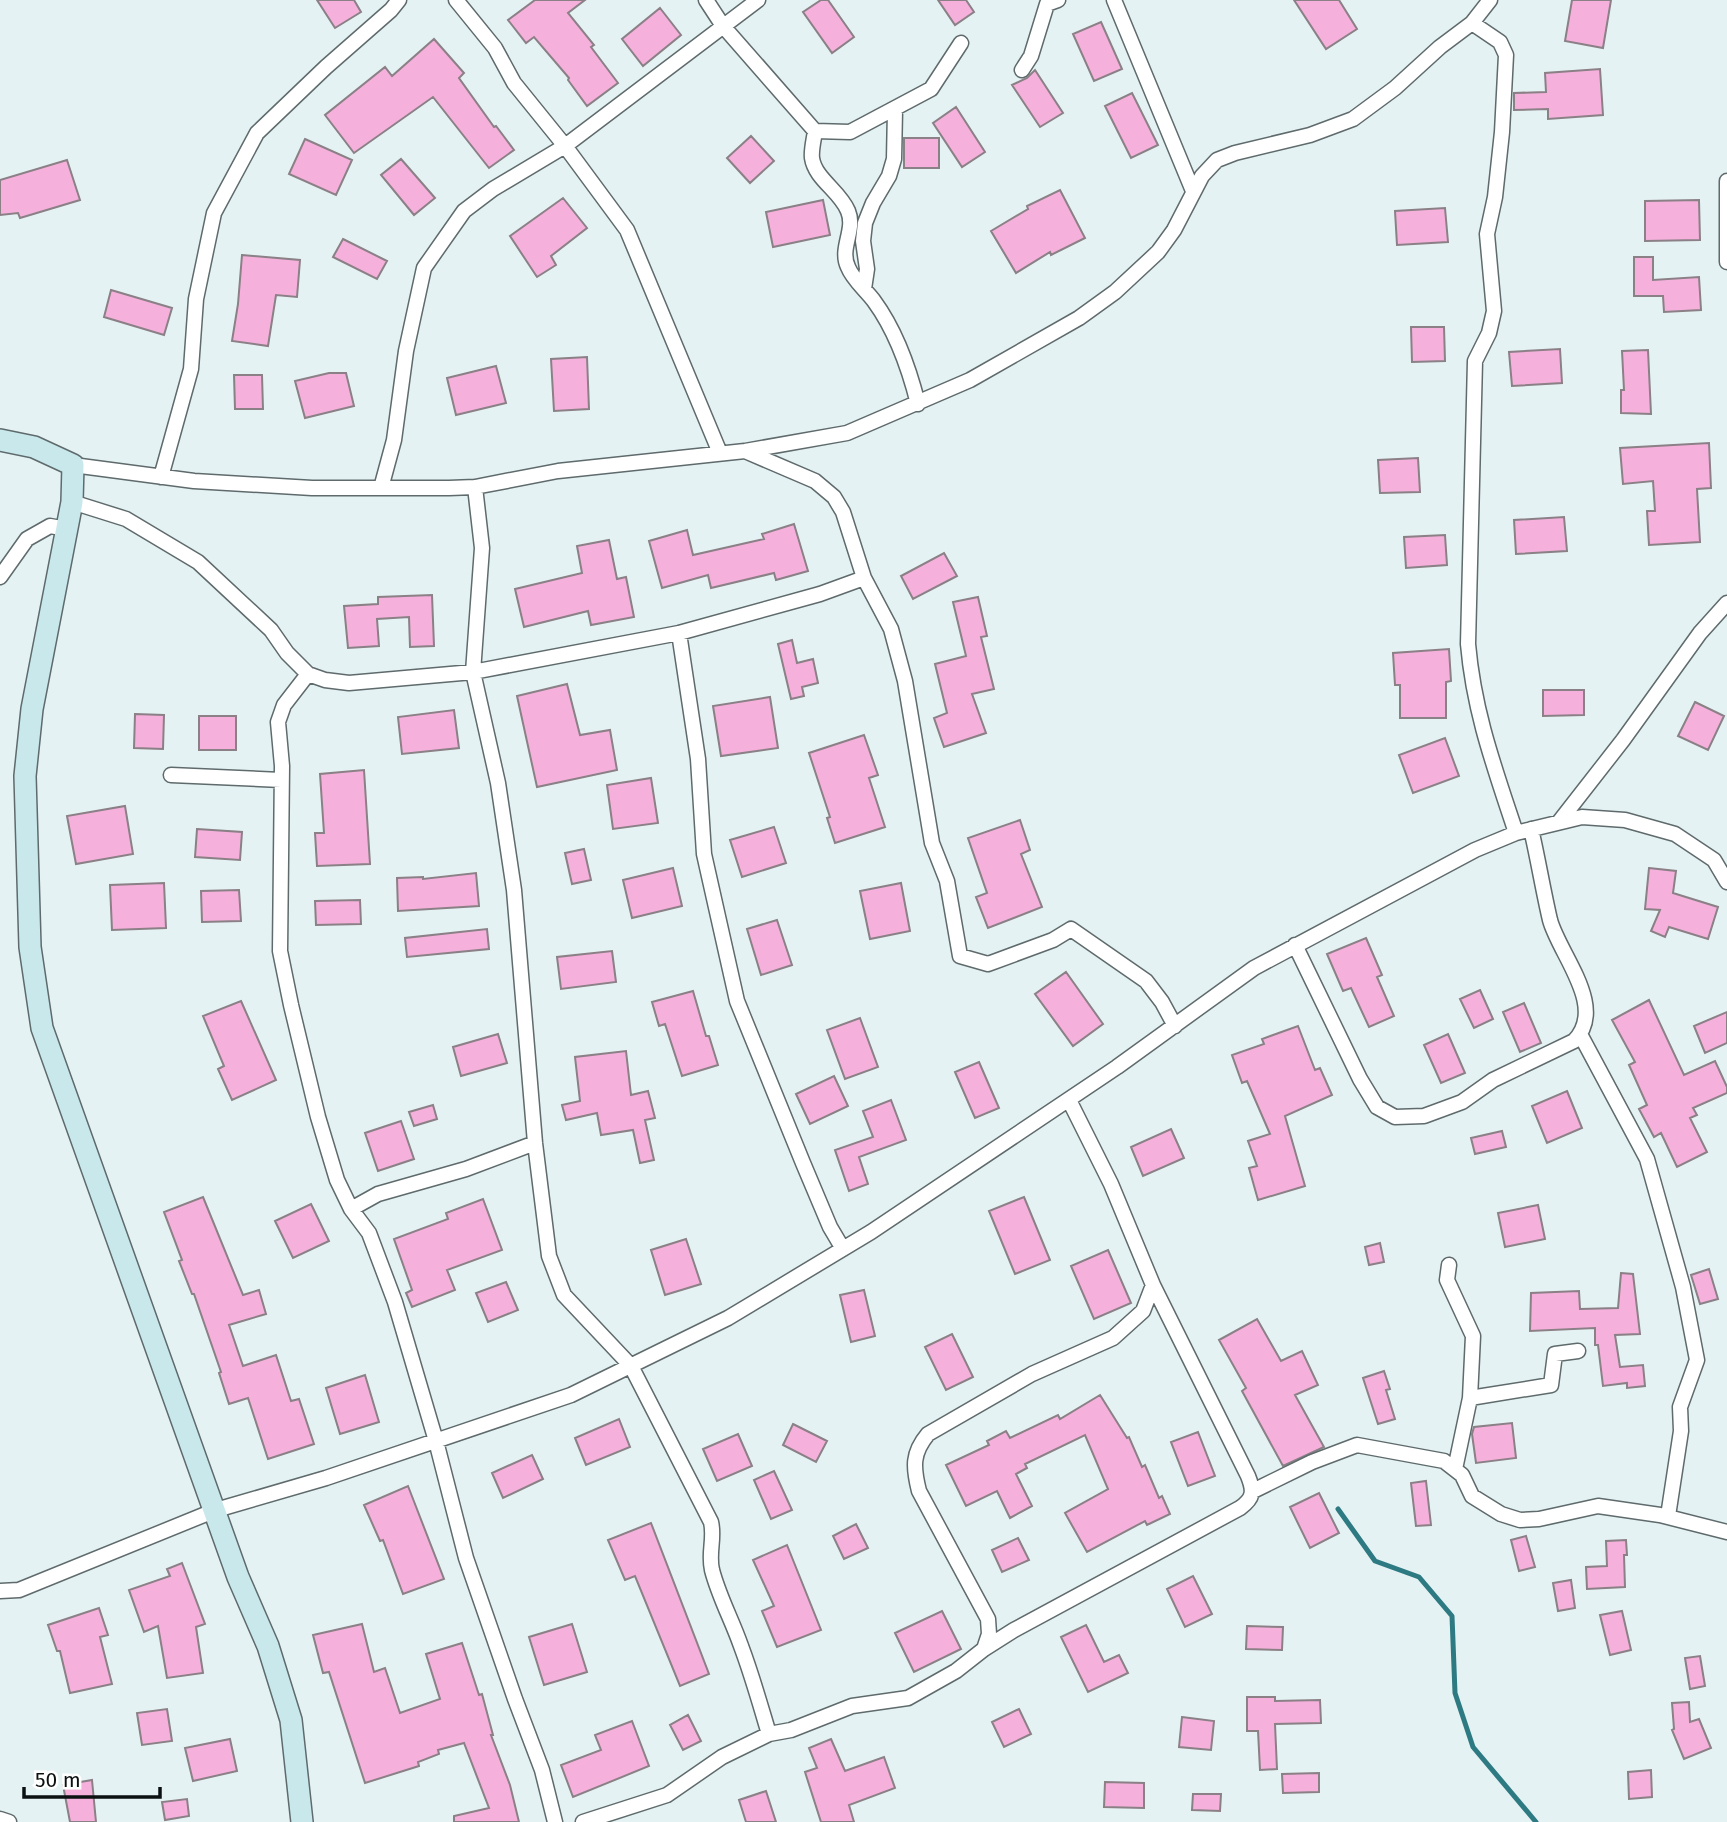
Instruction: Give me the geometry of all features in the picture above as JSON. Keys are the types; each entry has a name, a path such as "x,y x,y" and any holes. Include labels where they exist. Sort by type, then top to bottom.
{"street":[{"path":"161,477 191,369 196,299 214,213 257,134 399,0"},
{"path":"456,0 495,48 514,83 627,230 720,453"},
{"path":"706,0 723,26 815,131 850,132 931,89 961,43"},
{"path":"381,488 394,440 406,351 424,268 464,211 494,189 565,146 758,0"},
{"path":"1022,70 1031,56 1047,4 1058,0"},
{"path":"1114,0 1193,191"},
{"path":"0,440 34,447 73,465 161,477 312,488 381,488 475,487 558,471 745,451 847,433 970,380 1079,318 1115,292 1157,252 1174,230 1202,176 1217,160 1310,135 1353,119 1395,88 1440,47 1472,23 1490,0"},
{"path":"1472,23 1500,42 1506,55 1502,132 1487,234 1494,311 1489,333 1475,361 1468,644 1482,733 1516,834"},
{"path":"864,289 867,270 863,241 865,223 889,176 894,159 895,110"},
{"path":"815,131 812,158 818,172 849,211 851,227 844,256 848,270 874,301 892,330 910,373 918,404"},
{"path":"1727,181 1727,262"},
{"path":"745,451 815,481 834,497 843,512 864,578 891,629 901,668 932,843 947,881 960,956 988,964 1053,940 1071,929 1146,981 1175,1026"},
{"path":"73,465 72,502 32,709 25,776 30,947 42,1028 238,1577 268,1646 291,1720 302,1822"},
{"path":"475,487 482,548 473,672 498,783 514,890 535,1143 549,1256 564,1295 631,1366 711,1522 714,1535 710,1547 711,1565 718,1592 741,1645 769,1734"},
{"path":"72,502 126,519 198,562 253,612 308,674 325,680 349,683 473,672 679,633 820,594 864,578"},
{"path":"0,577 27,538 50,526 67,529"},
{"path":"1559,822 1623,740 1700,633 1727,603"},
{"path":"679,633 698,760 704,854 737,1001 808,1176 830,1227 843,1249"},
{"path":"308,674 284,705 278,722 281,780 280,951 291,1005 318,1116 337,1180 351,1209 369,1233 395,1302 436,1441 466,1558 542,1770 555,1822"},
{"path":"171,775 281,780"},
{"path":"0,1591 19,1590 216,1510 326,1478 571,1395 728,1318 843,1249 1069,1100 1254,968 1446,863 1516,834 1582,817 1625,820 1675,834 1714,860 1727,881"},
{"path":"1295,944 1360,1079 1377,1107 1395,1117 1423,1116 1462,1102 1493,1080 1566,1046 1580,1034 1585,1014 1580,984 1551,924 1531,829"},
{"path":"1580,1034 1647,1159 1683,1287 1697,1360 1680,1407 1681,1431 1668,1517"},
{"path":"583,1822 667,1795 722,1757 769,1734 791,1730 852,1706 908,1698 956,1671 984,1649 1026,1623 1248,1503 1253,1491 1248,1476 1153,1285 1111,1184 1069,1100"},
{"path":"351,1209 378,1194 466,1169 535,1143"},
{"path":"1449,1265 1447,1280 1473,1336 1470,1398 1455,1469"},
{"path":"984,1649 989,1634 988,1619 919,1491 914,1470 915,1455 920,1444 928,1434 1032,1374 1113,1338 1143,1311 1153,1285"},
{"path":"1470,1398 1551,1385 1555,1353 1578,1351"},
{"path":"1253,1491 1312,1462 1357,1445 1444,1461 1462,1475 1472,1496 1501,1514 1520,1520 1539,1519 1598,1506 1668,1517 1727,1532"},
{"path":"0,1819 9,1822"}],"building":[{"path":"317,0 354,0 361,12 335,28"},
{"path":"535,0 585,0 568,13 594,45 591,47 618,83 587,106 569,78 534,37 526,43 508,20"},
{"path":"821,0 828,0 854,37 832,53 803,12"},
{"path":"938,0 966,0 974,12 955,25"},
{"path":"1294,0 1339,0 1357,29 1326,49"},
{"path":"1572,0 1611,0 1603,48 1565,41"},
{"path":"660,8 681,35 643,66 622,39"},
{"path":"1101,22 1122,69 1094,81 1073,34"},
{"path":"434,39 464,73 459,78 514,150 489,168 433,97 354,153 325,115 385,67 392,76"},
{"path":"1600,69 1603,115 1548,119 1548,109 1514,110 1514,93 1546,92 1545,73"},
{"path":"1035,70 1063,113 1040,127 1012,85 1027,78"},
{"path":"1132,93 1158,145 1131,158 1105,106"},
{"path":"956,107 985,152 962,167 933,123"},
{"path":"751,136 774,161 750,183 727,158"},
{"path":"904,138 939,138 939,168 904,168"},
{"path":"305,139 352,160 336,195 289,174"},
{"path":"401,159 435,198 414,215 381,175"},
{"path":"67,160 80,200 20,218 18,213 0,215 0,180"},
{"path":"1060,190 1085,238 1051,255 1050,252 1016,273 991,231 1028,209 1027,206"},
{"path":"563,198 587,228 551,256 556,265 537,277 510,236"},
{"path":"823,200 830,235 773,247 766,212"},
{"path":"1699,200 1700,240 1645,241 1645,201"},
{"path":"1445,208 1448,242 1397,245 1395,211"},
{"path":"343,239 387,261 377,279 333,257"},
{"path":"242,255 300,260 297,297 276,295 268,346 232,341"},
{"path":"1634,257 1653,257 1653,280 1699,277 1701,310 1664,312 1663,296 1634,296"},
{"path":"111,290 172,308 164,335 104,317"},
{"path":"1411,327 1444,327 1445,361 1412,362"},
{"path":"1560,349 1562,383 1512,386 1509,352"},
{"path":"1648,350 1651,414 1621,413 1621,390 1624,390 1622,351"},
{"path":"587,357 589,409 554,411 551,359"},
{"path":"496,366 506,403 456,415 447,378"},
{"path":"329,373 346,373 354,406 305,418 295,381"},
{"path":"234,375 262,375 263,409 235,409"},
{"path":"1709,443 1711,488 1697,489 1700,542 1649,545 1647,511 1655,511 1653,481 1623,484 1620,448"},
{"path":"1418,458 1420,492 1380,493 1378,460"},
{"path":"1564,517 1567,551 1516,554 1514,520"},
{"path":"794,524 808,571 776,580 774,573 711,588 708,575 662,588 649,541 687,530 693,555 764,539 762,534"},
{"path":"1445,535 1447,565 1406,568 1404,537"},
{"path":"609,540 617,579 626,577 634,617 591,625 588,611 524,627 515,589 582,573 577,546"},
{"path":"944,553 957,576 913,599 901,576"},
{"path":"432,595 434,646 410,647 409,617 377,619 379,646 348,648 344,606 378,604 378,597"},
{"path":"978,597 987,636 981,637 994,689 972,694 986,733 944,747 934,718 947,713 935,664 966,656 953,602"},
{"path":"792,640 797,663 813,659 818,683 802,687 804,696 791,699 778,644"},
{"path":"1449,649 1451,681 1446,682 1446,718 1400,718 1400,685 1395,685 1393,653"},
{"path":"567,684 580,735 610,730 617,770 537,787 517,696"},
{"path":"1543,690 1584,690 1584,715 1543,716"},
{"path":"770,697 778,748 721,756 713,706"},
{"path":"1695,702 1724,716 1708,750 1678,736"},
{"path":"454,710 459,748 402,754 398,717"},
{"path":"135,714 164,715 163,749 134,748"},
{"path":"199,716 236,716 236,750 199,750"},
{"path":"864,735 878,775 869,778 885,827 835,843 827,818 830,817 809,753"},
{"path":"1445,738 1459,776 1413,793 1399,755"},
{"path":"364,770 370,864 317,866 315,833 324,833 320,774"},
{"path":"651,778 658,823 613,829 607,785"},
{"path":"125,806 133,854 76,864 67,816"},
{"path":"1020,820 1030,850 1021,854 1042,907 988,928 976,897 987,893 968,838"},
{"path":"774,827 786,863 742,877 730,840"},
{"path":"197,829 242,832 240,860 195,857"},
{"path":"584,849 591,880 572,884 565,853"},
{"path":"673,868 682,906 632,918 623,880"},
{"path":"1649,868 1676,871 1673,893 1718,907 1708,939 1669,927 1665,937 1651,931 1660,910 1645,909"},
{"path":"476,873 479,906 398,911 397,878 423,879"},
{"path":"164,883 166,928 112,930 110,885"},
{"path":"901,883 910,931 870,939 860,891"},
{"path":"239,890 241,921 202,922 201,891"},
{"path":"360,900 361,924 316,925 315,901"},
{"path":"777,920 792,965 761,975 747,929"},
{"path":"487,929 489,949 407,957 405,938"},
{"path":"1366,938 1382,975 1377,977 1394,1016 1369,1027 1351,988 1343,991 1327,954"},
{"path":"612,951 616,982 561,989 557,957"},
{"path":"1066,972 1103,1024 1073,1046 1035,994"},
{"path":"1480,990 1493,1019 1474,1028 1460,999"},
{"path":"693,991 718,1065 682,1076 665,1024 659,1026 652,1002"},
{"path":"1649,1000 1684,1075 1715,1061 1727,1087 1727,1093 1693,1108 1697,1115 1690,1118 1707,1152 1677,1167 1661,1133 1654,1137 1639,1109 1647,1105 1629,1065 1635,1062 1612,1020"},
{"path":"241,1001 276,1080 232,1100 218,1069 224,1066 203,1016"},
{"path":"1524,1003 1541,1043 1520,1052 1503,1012"},
{"path":"1727,1012 1727,1043 1705,1053 1694,1026"},
{"path":"860,1018 878,1067 845,1079 827,1030"},
{"path":"1298,1026 1315,1070 1320,1068 1332,1095 1285,1116 1305,1186 1258,1200 1249,1168 1257,1166 1248,1141 1270,1134 1247,1081 1242,1083 1232,1055 1264,1044 1262,1039"},
{"path":"498,1034 507,1063 461,1076 453,1047"},
{"path":"1448,1034 1465,1073 1441,1083 1424,1045"},
{"path":"626,1051 631,1095 648,1091 655,1118 645,1120 654,1160 640,1163 633,1130 601,1135 597,1113 566,1120 562,1105 580,1101 575,1057"},
{"path":"979,1062 999,1108 975,1118 955,1072"},
{"path":"834,1076 848,1106 810,1124 796,1094"},
{"path":"1567,1091 1582,1128 1547,1143 1532,1106"},
{"path":"891,1100 906,1140 859,1157 868,1184 849,1191 835,1150 873,1137 863,1111"},
{"path":"433,1105 437,1119 414,1126 409,1112"},
{"path":"401,1121 414,1159 378,1171 365,1133"},
{"path":"1171,1129 1184,1158 1143,1176 1131,1147"},
{"path":"1502,1131 1506,1147 1475,1154 1471,1138"},
{"path":"203,1197 243,1295 259,1290 266,1314 229,1325 243,1366 276,1355 291,1401 299,1399 314,1444 268,1459 248,1398 229,1404 219,1373 221,1372 194,1294 179,1261 182,1260 164,1212"},
{"path":"1024,1197 1050,1260 1015,1274 989,1211"},
{"path":"483,1199 502,1250 447,1270 455,1290 412,1307 406,1293 412,1290 394,1239 448,1219 446,1213"},
{"path":"311,1204 329,1241 293,1258 275,1221"},
{"path":"1538,1205 1545,1239 1505,1247 1498,1213"},
{"path":"686,1239 701,1284 665,1295 651,1250"},
{"path":"1380,1243 1384,1262 1369,1265 1365,1247"},
{"path":"1108,1250 1131,1303 1094,1319 1071,1266"},
{"path":"1709,1269 1718,1299 1700,1304 1691,1275"},
{"path":"1621,1273 1633,1274 1640,1334 1615,1335 1620,1367 1643,1365 1645,1386 1627,1388 1627,1383 1603,1386 1598,1345 1595,1345 1595,1328 1530,1331 1531,1293 1579,1291 1580,1309 1618,1308"},
{"path":"506,1282 518,1310 488,1322 476,1293"},
{"path":"864,1290 875,1336 851,1342 840,1295"},
{"path":"1257,1319 1281,1361 1302,1351 1318,1385 1295,1395 1324,1447 1283,1466 1242,1391 1246,1388 1219,1340"},
{"path":"952,1334 973,1377 946,1390 925,1347"},
{"path":"1384,1371 1390,1389 1386,1390 1395,1419 1378,1424 1363,1378"},
{"path":"365,1375 379,1422 340,1434 326,1388"},
{"path":"1100,1395 1127,1438 1129,1437 1142,1467 1145,1465 1159,1498 1162,1496 1170,1514 1147,1525 1145,1521 1087,1552 1065,1513 1108,1489 1085,1435 1025,1464 1027,1468 1016,1474 1032,1506 1010,1518 997,1491 966,1506 946,1465 989,1445 987,1441 1006,1431 1010,1438 1058,1415 1060,1419"},
{"path":"619,1419 630,1447 586,1465 575,1438"},
{"path":"1512,1423 1516,1458 1476,1463 1472,1434 1474,1427"},
{"path":"793,1424 827,1441 816,1462 783,1445"},
{"path":"1198,1432 1215,1476 1188,1486 1171,1442"},
{"path":"738,1434 752,1466 717,1481 703,1449"},
{"path":"532,1455 543,1479 503,1498 492,1473"},
{"path":"774,1471 792,1510 771,1519 754,1480"},
{"path":"1426,1481 1431,1525 1416,1526 1411,1483"},
{"path":"408,1486 444,1579 403,1594 383,1540 380,1541 364,1505"},
{"path":"1319,1493 1339,1533 1310,1548 1290,1507"},
{"path":"651,1523 709,1674 680,1686 635,1576 625,1580 608,1540"},
{"path":"856,1524 868,1548 844,1559 833,1536"},
{"path":"1526,1536 1535,1567 1519,1571 1511,1540"},
{"path":"1018,1538 1029,1560 1002,1572 992,1550"},
{"path":"1626,1540 1625,1587 1587,1589 1586,1567 1607,1566 1606,1541"},
{"path":"787,1545 821,1630 777,1647 762,1611 774,1606 753,1560"},
{"path":"182,1563 205,1624 196,1627 203,1673 167,1678 158,1626 144,1632 129,1590 170,1576 167,1569"},
{"path":"1193,1576 1212,1614 1185,1627 1167,1589"},
{"path":"1571,1580 1575,1608 1558,1611 1553,1583"},
{"path":"99,1608 108,1635 100,1637 112,1684 70,1693 60,1651 57,1651 48,1625"},
{"path":"942,1611 961,1649 914,1672 895,1633"},
{"path":"1622,1611 1631,1650 1610,1655 1600,1615"},
{"path":"362,1624 374,1672 385,1668 400,1713 440,1699 426,1654 462,1643 479,1695 482,1694 491,1735 510,1785 519,1822 454,1822 454,1816 489,1808 464,1743 438,1750 439,1754 418,1762 419,1766 365,1783 329,1672 323,1673 313,1635"},
{"path":"572,1624 587,1672 544,1685 529,1637"},
{"path":"1086,1625 1104,1662 1119,1655 1128,1673 1088,1692 1061,1637"},
{"path":"1247,1626 1283,1627 1282,1650 1246,1649"},
{"path":"1700,1656 1705,1686 1690,1689 1685,1658"},
{"path":"1247,1697 1275,1697 1275,1701 1320,1700 1321,1723 1275,1724 1277,1769 1260,1770 1258,1731 1247,1731"},
{"path":"1689,1702 1690,1722 1699,1719 1711,1748 1684,1759 1672,1730 1672,1703"},
{"path":"167,1709 172,1741 142,1745 137,1713"},
{"path":"1019,1709 1031,1734 1004,1747 992,1722"},
{"path":"688,1715 701,1741 683,1750 670,1725"},
{"path":"1182,1717 1214,1721 1211,1750 1179,1747"},
{"path":"632,1721 649,1766 573,1797 561,1765 601,1750 595,1735"},
{"path":"230,1739 237,1771 193,1781 185,1748"},
{"path":"831,1739 845,1771 884,1757 895,1788 849,1805 854,1822 821,1822 805,1772 817,1768 809,1748"},
{"path":"1651,1770 1652,1797 1629,1799 1628,1772"},
{"path":"1319,1773 1319,1792 1283,1793 1282,1774"},
{"path":"92,1780 96,1822 70,1822 63,1785"},
{"path":"1105,1782 1144,1783 1144,1808 1104,1807"},
{"path":"766,1791 776,1822 746,1822 739,1800"},
{"path":"1193,1794 1221,1794 1220,1811 1192,1810"},
{"path":"187,1799 189,1816 165,1820 162,1802"}],"waterway":[{"path":"1338,1509 1375,1561 1419,1577 1452,1616 1455,1693 1473,1747 1536,1822"}]}
